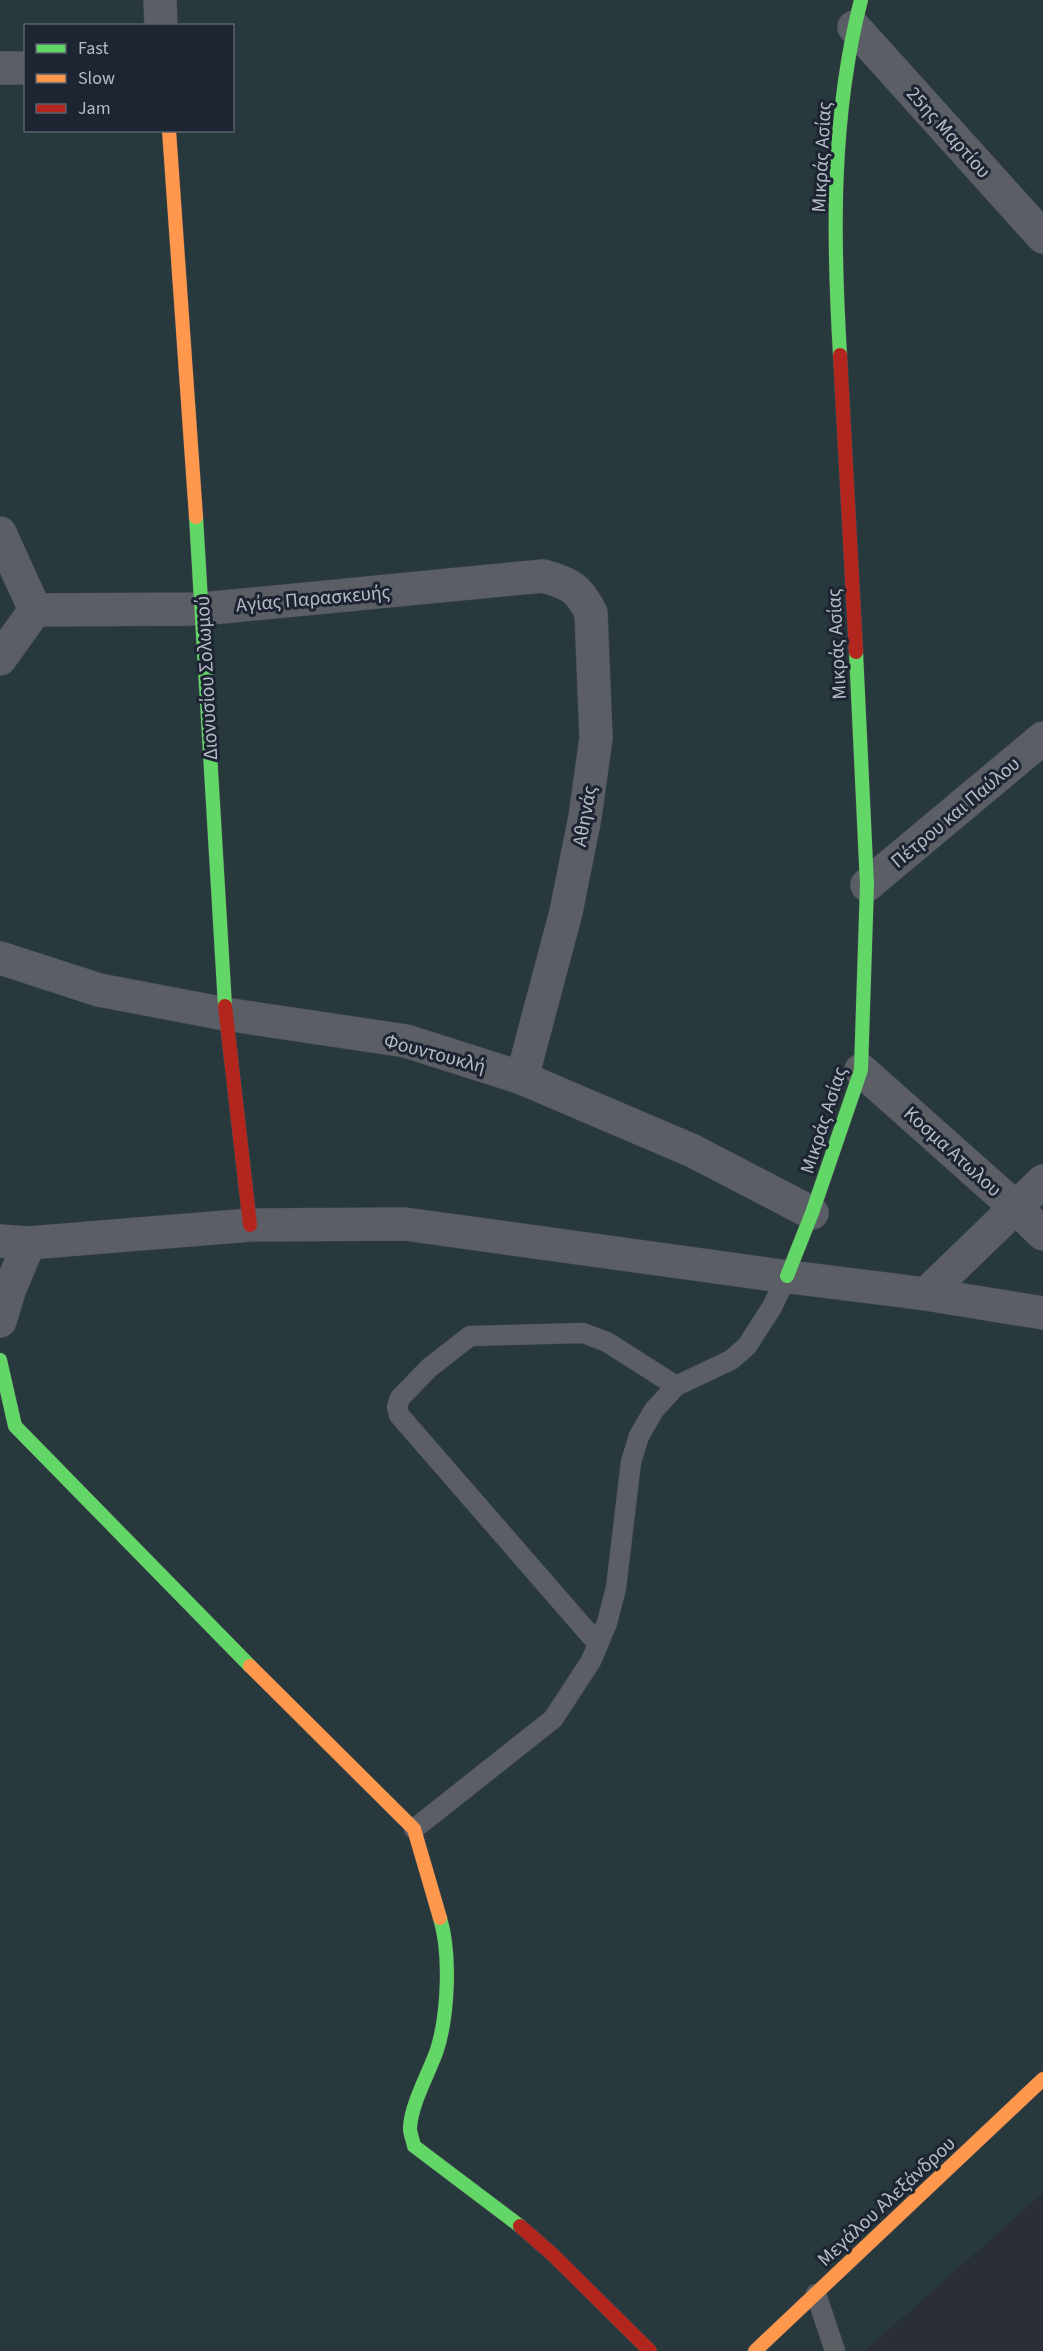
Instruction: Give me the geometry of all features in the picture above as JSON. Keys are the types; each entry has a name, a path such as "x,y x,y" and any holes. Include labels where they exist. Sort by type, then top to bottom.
{"street":[{"path":"160,0 161,24"},
{"name":"25ης Μαρτίου","path":"858,14 1038,222"},
{"name":"Μικράς Ασίας","path":"787,1276 812,1213 861,1070 867,885 849,503 837,308 836,164 842,109 858,14"},
{"path":"0,68 24,68"},
{"name":"Διονυσίου Σολωμού","path":"169,132 202,609 225,1014 250,1225"},
{"path":"0,533 35,610 0,659"},
{"name":"Αγίας Παρασκευής","path":"35,610 202,609 543,576"},
{"name":"Αθηνάς","path":"522,1078 566,912 585,817 596,738 591,613 583,597 566,582 543,576"},
{"name":"Πέτρου και Παύλου","path":"867,885 1043,738"},
{"name":"Φουντουκλή","path":"0,958 99,990 225,1014 406,1041 522,1078 693,1151 812,1213"},
{"name":"Κοσμα Ατωλου","path":"861,1070 1043,1234"},
{"path":"926,1294 1043,1181"},
{"path":"0,1321 9,1290 14,1242 250,1225 405,1224 926,1294 1043,1313"},
{"path":"0,1360 7,1426 414,1828 442,1924 447,1977 444,2021 437,2049 413,2113 410,2129 414,2146 521,2227 553,2255 650,2351"},
{"name":"Μεγάλου Αλεξάνδρου","path":"755,2351 1043,2079"}],"lane":[{"path":"414,1828 553,1719 591,1661 608,1623 616,1588 631,1462 639,1436 654,1410 676,1386 731,1360 747,1346 764,1323 787,1276"},
{"path":"598,1644 399,1415 397,1407 400,1398 429,1368 470,1336 583,1333 614,1346 676,1386"},
{"path":"816,2294 835,2351"}],"shaded area":[{"path":"0,0 1043,0 1043,2193 865,2351 0,2351"}],"traffic: fast":[{"path":"840,355 836,266 839,132 851,44 861,0"},
{"path":"196,517 225,1006"},
{"path":"787,1276 812,1213 861,1070 867,885 856,652"},
{"path":"0,1360 15,1426 250,1666"},
{"path":"440,1918 447,1966 444,2020 437,2050 411,2119 411,2135 414,2146 520,2226"}],"traffic: slow":[{"path":"169,132 196,517"},
{"path":"250,1666 414,1829 440,1918"},
{"path":"755,2351 1043,2079"}],"traffic: jam":[{"path":"840,355 856,652"},
{"path":"225,1006 250,1225"},
{"path":"520,2226 553,2255 650,2351"}]}
